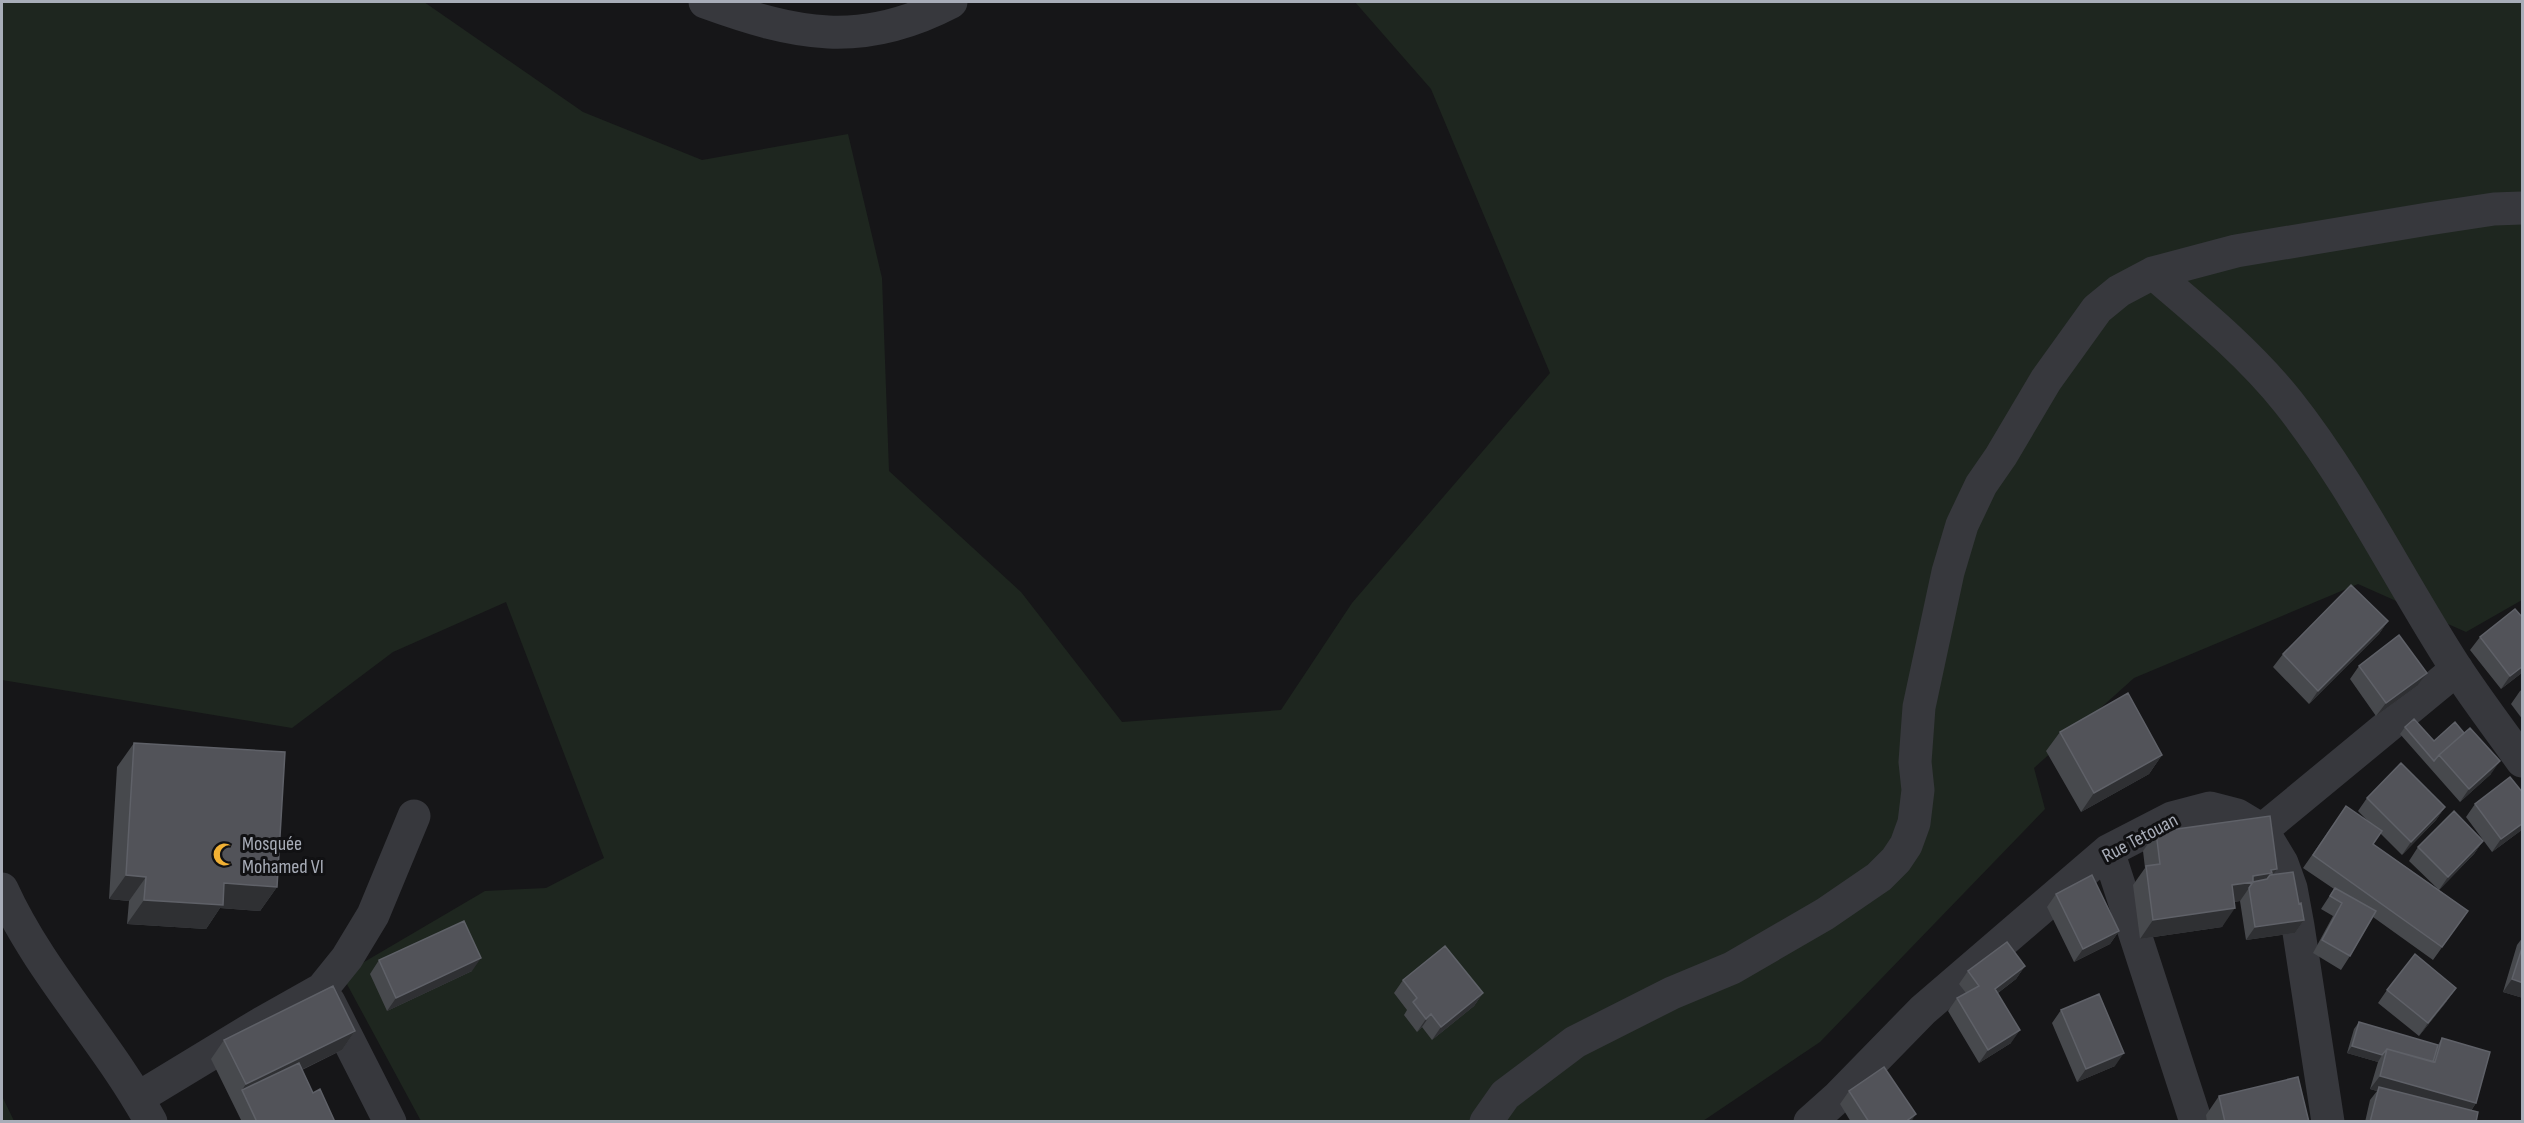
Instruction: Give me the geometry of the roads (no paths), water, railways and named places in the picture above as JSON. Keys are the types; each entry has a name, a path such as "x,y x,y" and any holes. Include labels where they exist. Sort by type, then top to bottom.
{"street":[{"path":"705,2 771,24 828,34 860,32 890,25 919,16 951,2"},
{"path":"1486,1122 1504,1095 1575,1042 1672,993 1732,968 1825,914 1879,877 1896,861 1906,845 1914,823 1918,790 1915,762 1919,707 1948,572 1962,525 1981,485 2073,339 2097,309 2127,286 2153,273 2236,251 2494,209 2523,208"},
{"path":"2153,273 2213,324 2286,400 2313,435 2457,669 2523,761"},
{"path":"2262,830 2457,669"},
{"name":"Rue Tetouan","path":"1810,1122 1838,1097 1923,1010 2108,851 2172,818 2210,808 2237,815 2262,830 2282,863 2291,888 2328,1122"},
{"path":"2,889 10,907 48,966 145,1110 260,1024 322,989 347,958 373,915 414,816"},
{"path":"2108,851 2196,1122"},
{"path":"322,989 390,1122"}],"place":[{"name":"Mosquée Mohamed VI","path":"224,855"}]}
